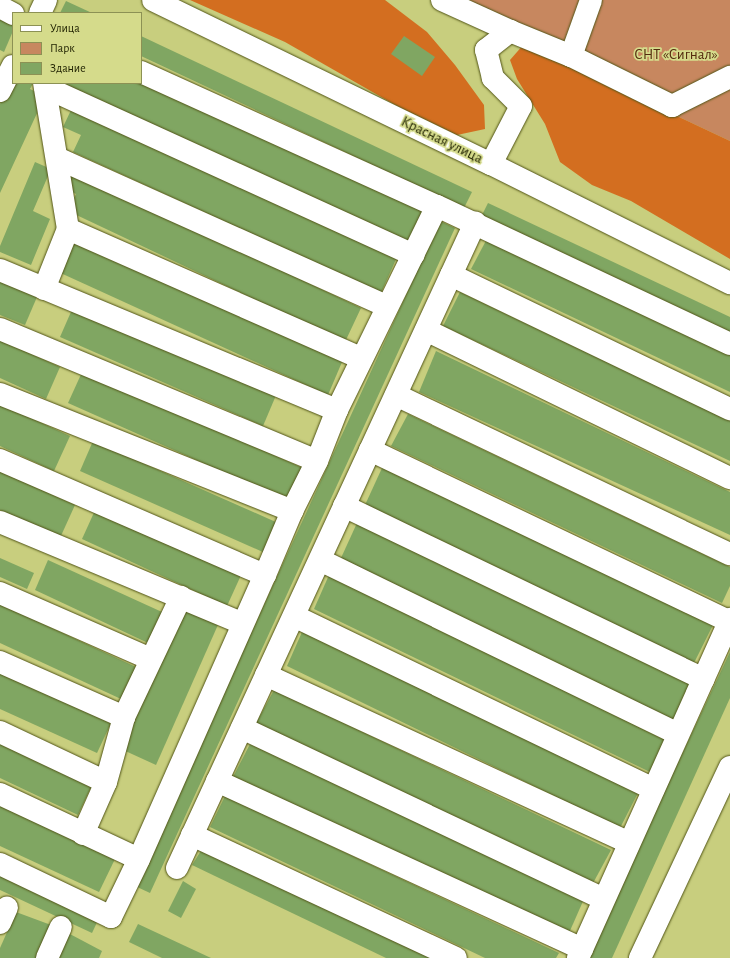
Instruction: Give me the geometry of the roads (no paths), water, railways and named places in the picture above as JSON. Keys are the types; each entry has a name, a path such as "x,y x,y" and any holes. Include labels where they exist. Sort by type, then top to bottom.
{"street":[{"path":"40,12 46,0"},
{"name":"Красная улица","path":"153,0 491,164 730,283"},
{"path":"442,0 510,31 571,56 672,106 730,77"},
{"path":"571,56 591,0"},
{"path":"0,8 12,14"},
{"path":"491,164 522,106 493,78 486,50 510,31"},
{"path":"142,72 475,223 730,344"},
{"path":"44,85 413,255"},
{"path":"44,85 68,229 44,289"},
{"path":"57,158 386,306"},
{"path":"0,864 110,917 139,860 242,623 265,575 292,510 317,461 336,410 386,306 437,206"},
{"path":"177,868 475,223"},
{"path":"68,229 361,358"},
{"path":"0,270 336,410"},
{"path":"451,275 730,409"},
{"path":"0,329 317,461"},
{"path":"426,330 730,478"},
{"path":"0,394 292,510"},
{"path":"396,395 730,554"},
{"path":"217,781 580,954 730,620 370,450"},
{"path":"0,460 265,575"},
{"path":"344,506 703,679"},
{"path":"0,522 242,623"},
{"path":"320,560 678,734"},
{"path":"0,593 150,659"},
{"path":"83,834 106,782 124,717 150,659 181,597"},
{"path":"294,616 654,789"},
{"path":"0,662 124,717"},
{"path":"266,675 629,843"},
{"path":"242,728 604,899"},
{"path":"0,732 106,782"},
{"path":"640,958 730,766"},
{"path":"0,794 139,860"},
{"path":"192,835 456,958"},
{"path":"47,958 61,927"}],"park label":[{"name":"СНТ «Сигнал»","path":"676,55"}]}
